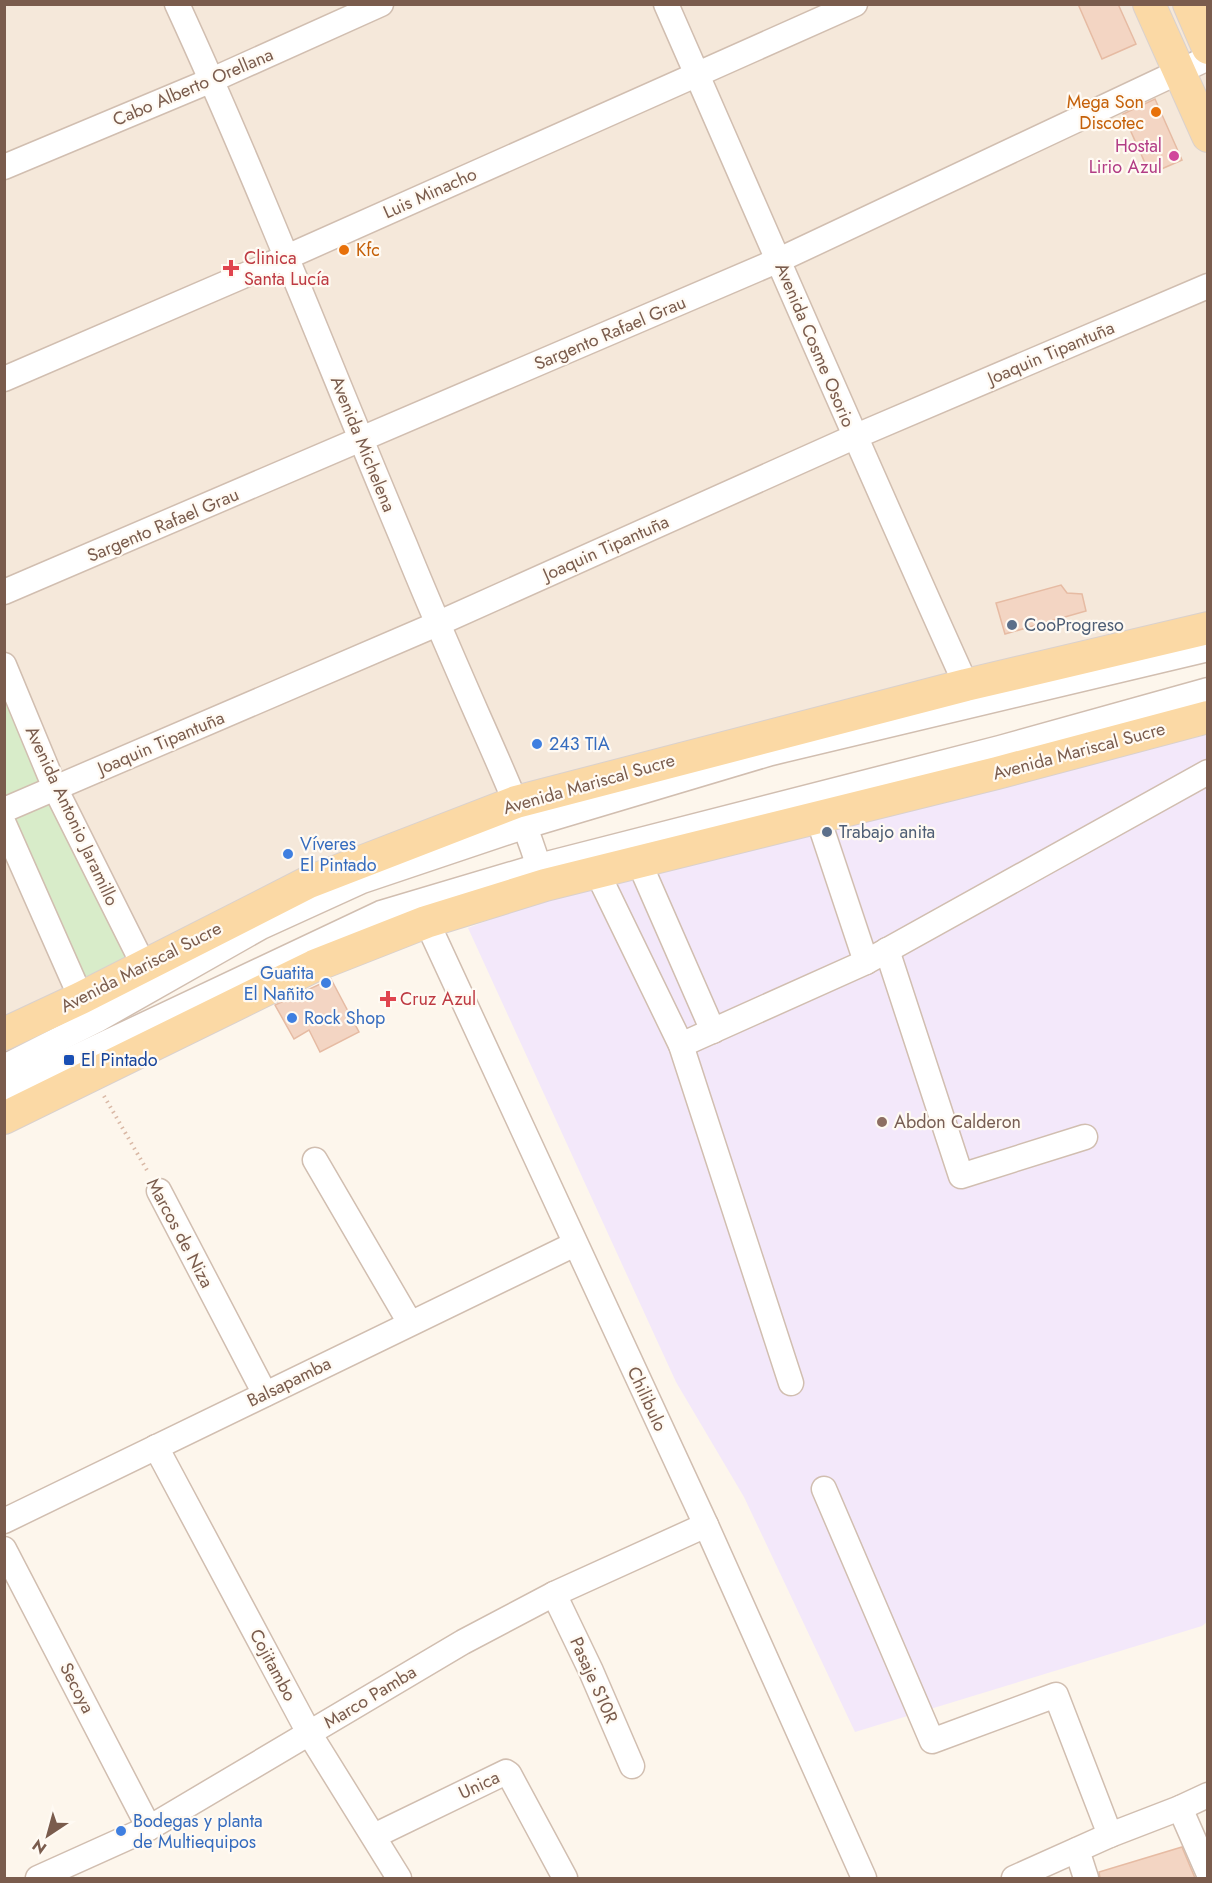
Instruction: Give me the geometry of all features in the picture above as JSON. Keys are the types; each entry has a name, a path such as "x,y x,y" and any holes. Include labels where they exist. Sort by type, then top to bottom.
{"main road":[{"path":"1149,4 1208,136"},
{"path":"1189,4 1208,48"},
{"name":"Avenida Mariscal Sucre","path":"4,1034 81,998 309,882 521,814 966,686 1208,628"},
{"name":"Avenida Mariscal Sucre","path":"4,1118 422,912 542,875 597,872 997,773 1208,717"}],"street":[{"name":"Avenida Michelena","path":"177,4 288,257 437,624 521,814 542,875"},
{"name":"Cabo Alberto Orellana","path":"4,167 212,80 381,4"},
{"name":"Avenida Cosme Osorio","path":"666,4 854,437 966,686"},
{"name":"Luis Minacho","path":"4,379 288,257 855,4"},
{"name":"Sargento Rafael Grau","path":"4,592 779,261 1208,58"},
{"name":"Joaquin Tipantuña","path":"4,810 437,624 854,437 1208,286"},
{"path":"4,1067 97,1020 271,922 521,814 1208,649"},
{"name":"Avenida Antonio Jaramillo","path":"4,665 55,788 144,966"},
{"path":"542,875 1208,690"},
{"path":"681,1046 866,962 1208,772"},
{"path":"818,818 866,962"},
{"path":"4,824 81,998"},
{"path":"639,862 713,1031"},
{"path":"597,872 681,1046 791,1383"},
{"path":"4,1091 381,913 422,912"},
{"name":"Chilibulo","path":"422,912 706,1525 864,1878"},
{"path":"887,950 961,1176 1085,1137"},
{"path":"315,1160 410,1323"},
{"name":"Marcos de Niza","path":"159,1191 265,1394"},
{"name":"Balsapamba","path":"4,1521 574,1244"},
{"name":"Cojitambo","path":"156,1447 309,1733 399,1878"},
{"path":"824,1489 932,1741 1056,1695 1110,1835"},
{"name":"Marco Pamba","path":"38,1878 149,1828 463,1642 554,1594 706,1525"},
{"name":"Secoya","path":"4,1549 149,1828"},
{"name":"Pasaje S10R","path":"554,1594 591,1671 632,1766"},
{"name":"Unica","path":"374,1836 506,1772 565,1878"},
{"path":"1014,1878 1208,1795"},
{"path":"1180,1808 1208,1872"},
{"path":"1077,1850 1086,1878"}],"path":[{"name":"Marcos de Niza","path":"92,1074 159,1191"}],"shaded area":[{"path":"4,5 1207,5 1207,621 491,823 5,1048"},
{"name":"Abdon Calderon","path":"1207,735 1207,1622 1202,1626 855,1732 744,1497 676,1382 468,928 639,862"}],"green space":[{"path":"4,665 144,966 81,998 5,824"}],"building":[{"path":"1078,4 1118,4 1136,44 1102,59"},
{"path":"1155,99 1182,160 1150,174 1123,114"},
{"path":"1061,585 1067,593 1082,594 1086,611 1005,634 996,603"},
{"path":"331,979 359,1032 320,1052 309,1030 294,1039 275,1005"},
{"path":"1182,1847 1195,1878 1100,1878 1099,1872"}],"place":[{"name":"Mega Son Discotec","path":"1156,112"},
{"name":"Hostal Lirio Azul","path":"1174,156"},
{"name":"Kfc","path":"344,250"},
{"name":"Clinica Santa Lucía","path":"231,268"},
{"name":"CooProgreso","path":"1012,625"},
{"name":"243 TIA","path":"537,744"},
{"name":"Trabajo anita","path":"827,832"},
{"name":"Víveres El Pintado","path":"288,854"},
{"name":"Guatita El Nañito","path":"326,983"},
{"name":"Cruz Azul","path":"388,999"},
{"name":"Rock Shop","path":"292,1018"},
{"name":"El Pintado","path":"69,1060"},
{"name":"Abdon Calderon","path":"882,1122"},
{"name":"Bodegas y planta de Multiequipos","path":"121,1831"}]}
